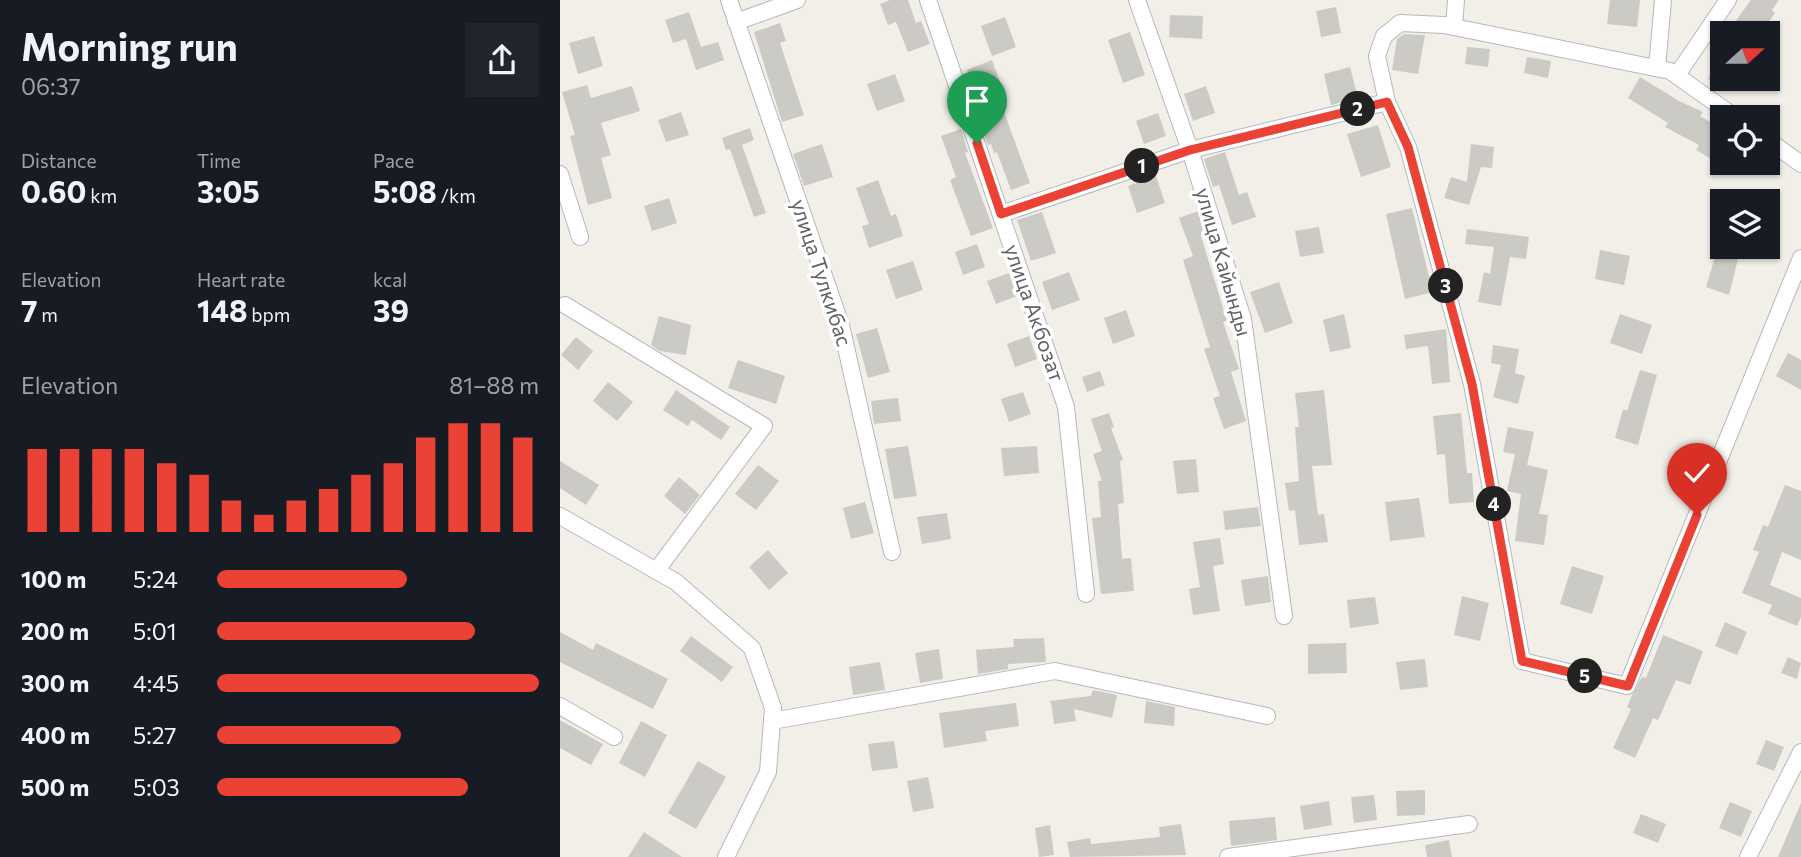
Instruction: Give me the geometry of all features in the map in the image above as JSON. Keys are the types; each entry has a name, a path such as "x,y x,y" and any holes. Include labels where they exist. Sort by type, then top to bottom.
{"street":[{"name":"улица Тулкибас","path":"729,0 841,325 892,552"},
{"path":"736,22 797,0"},
{"name":"улица Акбозат","path":"928,0 1066,407 1086,594"},
{"name":"улица Кайынды","path":"1138,0 1190,150 1243,319 1284,616"},
{"path":"1449,26 1457,0"},
{"path":"1657,68 1663,0"},
{"path":"1677,75 1728,0"},
{"path":"1718,105 1677,75 1657,68 1449,26 1400,23 1384,36 1377,56 1387,102 1408,147 1472,384 1522,661 1628,686 1801,258"},
{"path":"1001,214 1190,150 1387,102"},
{"path":"1780,149 1801,164"},
{"path":"560,174 580,237"},
{"path":"565,305 764,426 656,571"},
{"path":"560,516 676,582 752,648 773,708 768,772 726,857"},
{"path":"772,721 1055,671 1267,716"},
{"path":"560,706 614,737"},
{"path":"1748,857 1801,752"},
{"path":"1228,857 1469,824"}],"building":[{"path":"890,0 908,0 916,23 921,21 930,44 908,52 896,22 888,25 880,4"},
{"path":"1610,0 1640,0 1637,27 1607,24"},
{"path":"1751,0 1779,0 1772,10 1775,13 1769,21 1736,21"},
{"path":"1336,7 1341,33 1321,37 1316,11"},
{"path":"689,12 701,47 718,42 724,60 696,70 686,39 673,43 665,20"},
{"path":"1170,15 1203,16 1202,39 1169,37"},
{"path":"1005,17 1016,47 992,56 981,26"},
{"path":"780,23 786,41 780,43 804,115 782,122 754,32"},
{"path":"1130,32 1145,75 1123,83 1108,40"},
{"path":"1404,34 1425,35 1418,74 1392,70 1397,39"},
{"path":"594,36 603,66 578,74 569,43"},
{"path":"1467,47 1490,49 1488,67 1465,64"},
{"path":"1527,57 1551,61 1548,78 1524,73"},
{"path":"992,60 1002,88 996,90 1030,183 1011,190 997,152 994,153 991,144 988,145 980,122 983,121 980,114 983,113 967,70"},
{"path":"1350,67 1358,98 1331,105 1324,74"},
{"path":"895,74 905,101 877,111 867,84"},
{"path":"1640,77 1703,112 1700,116 1710,122 1710,158 1696,150 1699,145 1665,127 1668,123 1628,98"},
{"path":"587,85 591,98 632,86 640,111 601,123 611,155 601,158 612,198 588,205 570,136 575,135 562,92"},
{"path":"1206,86 1215,113 1193,121 1184,94"},
{"path":"681,112 689,135 666,142 658,120"},
{"path":"1158,113 1166,136 1144,144 1136,121"},
{"path":"1378,125 1391,167 1361,177 1347,134"},
{"path":"750,128 754,140 742,145 766,213 754,217 730,149 726,150 722,138"},
{"path":"961,129 968,152 965,153 993,228 971,236 950,180 956,177 941,136"},
{"path":"822,144 833,177 804,186 793,154"},
{"path":"1471,144 1494,147 1492,168 1481,167 1469,205 1444,198 1451,177 1467,182"},
{"path":"1225,152 1239,195 1247,192 1256,217 1232,225 1219,185 1213,187 1204,159"},
{"path":"1156,176 1165,203 1137,213 1128,186"},
{"path":"878,180 891,216 896,214 903,236 869,248 862,226 869,224 856,188"},
{"path":"669,198 677,223 652,231 644,206"},
{"path":"1412,208 1433,292 1405,299 1386,214"},
{"path":"1198,211 1205,234 1201,236 1227,321 1223,322 1239,369 1231,372 1246,421 1224,429 1213,398 1220,396 1204,349 1210,347 1183,260 1193,256 1179,218"},
{"path":"1042,212 1056,253 1031,261 1017,220"},
{"path":"1319,227 1324,253 1300,257 1295,231"},
{"path":"1467,229 1529,237 1526,259 1510,257 1501,306 1478,302 1484,272 1490,274 1494,247 1465,244"},
{"path":"977,244 985,267 963,275 955,252"},
{"path":"1600,250 1630,256 1624,285 1595,279"},
{"path":"1714,259 1738,259 1729,295 1706,287"},
{"path":"913,261 923,290 896,299 886,270"},
{"path":"1069,272 1080,300 1052,310 1042,282"},
{"path":"1009,273 1017,296 996,304 987,281"},
{"path":"1279,282 1293,323 1265,333 1250,292"},
{"path":"1126,310 1135,336 1113,344 1104,318"},
{"path":"1344,314 1351,348 1330,352 1323,320"},
{"path":"1620,314 1652,325 1642,354 1610,343"},
{"path":"659,316 691,325 686,355 660,351 651,345"},
{"path":"877,328 890,372 868,378 856,334"},
{"path":"1446,329 1450,382 1432,384 1428,346 1406,349 1404,335"},
{"path":"1029,336 1037,359 1015,367 1007,344"},
{"path":"576,337 593,351 578,370 561,355"},
{"path":"1493,345 1519,349 1515,373 1525,376 1518,404 1493,397 1501,365 1491,363"},
{"path":"1788,353 1801,360 1801,390 1776,376"},
{"path":"738,360 785,376 776,404 728,388"},
{"path":"1640,370 1657,375 1638,445 1615,438 1623,409 1627,411"},
{"path":"1100,371 1105,385 1087,392 1082,377"},
{"path":"608,382 633,402 617,421 593,401"},
{"path":"676,390 730,427 721,440 692,420 688,426 663,410"},
{"path":"1324,390 1332,465 1312,466 1318,515 1324,514 1328,542 1299,545 1295,510 1289,511 1285,483 1299,481 1295,427 1299,427 1295,393"},
{"path":"1023,392 1031,414 1009,422 1001,399"},
{"path":"898,398 901,421 874,424 871,401"},
{"path":"1109,413 1114,427 1111,428 1123,460 1120,461 1124,503 1118,504 1122,559 1131,558 1134,591 1101,594 1092,518 1101,517 1098,481 1102,481 1093,454 1102,451 1091,419"},
{"path":"1461,413 1467,473 1472,473 1474,502 1449,504 1445,454 1437,455 1433,416"},
{"path":"1508,427 1534,432 1527,465 1548,470 1539,514 1548,515 1544,545 1515,541 1521,494 1507,491 1515,454 1503,452"},
{"path":"908,446 917,496 894,499 885,449"},
{"path":"1037,446 1039,473 1004,476 1001,448"},
{"path":"1196,459 1199,492 1177,494 1173,461"},
{"path":"560,461 599,485 586,505 560,488"},
{"path":"758,465 779,481 756,510 735,494"},
{"path":"679,477 700,495 685,514 664,496"},
{"path":"1785,485 1801,491 1801,560 1782,552 1770,585 1801,598 1801,617 1797,626 1768,614 1772,605 1742,593 1759,552 1753,550 1763,525 1768,527"},
{"path":"1419,498 1425,537 1390,541 1385,502"},
{"path":"865,502 874,533 851,539 843,508"},
{"path":"1258,507 1261,526 1225,530 1223,511"},
{"path":"947,513 951,539 922,544 917,517"},
{"path":"1220,538 1224,564 1213,566 1220,611 1193,615 1189,589 1200,587 1193,542"},
{"path":"768,550 788,573 769,590 749,567"},
{"path":"1572,566 1604,576 1592,614 1560,604"},
{"path":"1268,576 1271,602 1245,606 1241,580"},
{"path":"1462,596 1489,603 1480,641 1454,635"},
{"path":"1375,597 1379,624 1350,628 1347,600"},
{"path":"1725,622 1747,632 1737,655 1715,646"},
{"path":"560,632 593,650 596,643 668,679 653,709 560,662"},
{"path":"1663,635 1703,651 1690,685 1676,680 1658,720 1653,718 1635,758 1613,748 1631,709 1627,707 1632,695 1642,677 1646,678"},
{"path":"691,636 733,667 722,682 680,651"},
{"path":"1044,638 1046,662 1008,664 1008,669 978,674 976,650 1014,647 1013,639"},
{"path":"1346,643 1347,673 1308,674 1308,644"},
{"path":"939,649 943,679 920,683 915,653"},
{"path":"1788,657 1801,663 1797,679 1781,673"},
{"path":"1425,659 1428,687 1400,690 1396,662"},
{"path":"880,662 885,690 853,695 849,667"},
{"path":"1093,690 1117,695 1112,718 1074,709 1076,721 1054,724 1049,701 1091,696"},
{"path":"1146,701 1175,707 1174,726 1144,723"},
{"path":"1016,703 1019,726 985,731 987,741 944,748 939,713"},
{"path":"560,720 603,744 591,765 560,748"},
{"path":"641,721 667,735 645,777 619,763"},
{"path":"1766,740 1784,747 1774,771 1756,764"},
{"path":"894,741 898,768 872,771 868,744"},
{"path":"698,761 726,777 696,829 668,813"},
{"path":"928,777 934,808 913,812 907,781"},
{"path":"1425,790 1425,815 1397,816 1396,791"},
{"path":"1374,795 1377,820 1354,823 1351,797"},
{"path":"1329,801 1332,825 1304,830 1300,806"},
{"path":"1730,802 1752,811 1741,837 1719,828"},
{"path":"1801,803 1801,857 1778,857"},
{"path":"1641,814 1666,824 1658,843 1633,833"},
{"path":"1275,817 1277,840 1231,846 1229,821"},
{"path":"1181,824 1186,855 1070,857 1067,842 1090,838 1091,844 1160,837 1159,827"},
{"path":"1050,825 1054,855 1039,857 1035,828"},
{"path":"644,832 682,857 628,857"},
{"path":"1449,840 1452,857 1427,857 1425,845"}],"route":[{"path":"977,143 1001,214 1190,150 1387,102 1408,147 1472,384 1522,661 1628,686 1697,515"}]}
